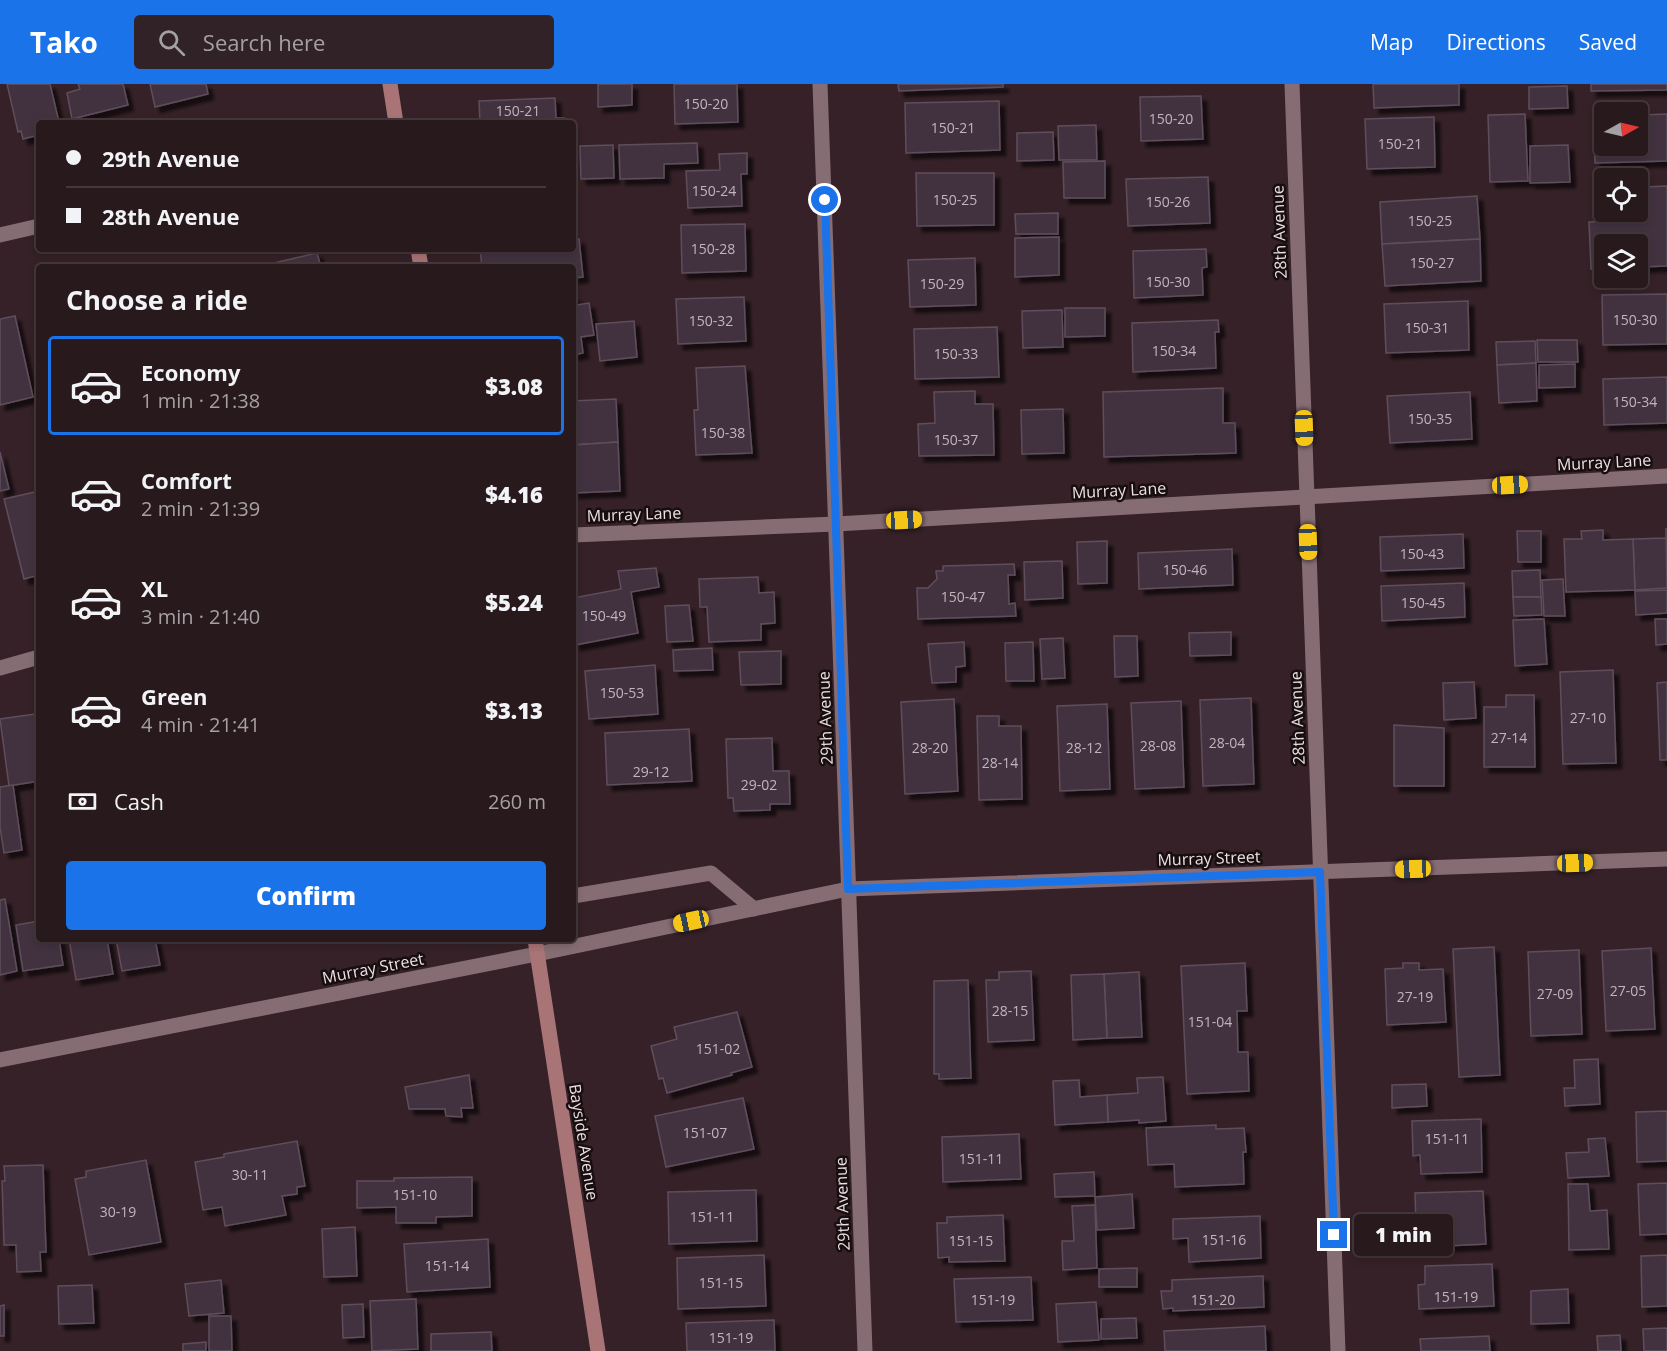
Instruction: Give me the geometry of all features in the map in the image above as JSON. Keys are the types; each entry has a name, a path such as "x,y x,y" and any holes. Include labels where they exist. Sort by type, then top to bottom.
{"street":[{"path":"390,84 396,120"},
{"name":"29th Avenue","path":"820,84 865,1351"},
{"name":"28th Avenue","path":"1292,84 1338,1351"},
{"path":"0,235 36,227"},
{"name":"Murray Lane","path":"576,535 836,524 1667,476"},
{"path":"0,668 36,658"},
{"name":"Murray Street","path":"576,939 753,909 848,889 1667,860"},
{"path":"576,896 711,873 753,909"},
{"name":"Murray Street","path":"0,1060 559,942"},
{"name":"Bayside Avenue","path":"536,946 598,1351"}],"building":[{"path":"7,84 50,84 59,120 36,120 36,136 23,139 21,131 18,132"},
{"path":"78,84 123,84 128,105 72,119 67,93 80,89"},
{"path":"150,84 206,84 208,94 155,107"},
{"path":"598,84 632,84 632,105 598,107"},
{"path":"674,84 737,84 738,122 675,124"},
{"path":"898,84 1003,84 1003,87 899,91"},
{"path":"1373,84 1459,84 1459,105 1374,108"},
{"path":"1591,84 1667,84 1667,90 1591,91"},
{"path":"1567,86 1568,108 1529,109 1529,87"},
{"path":"1201,96 1203,139 1141,141 1140,97"},
{"path":"555,98 556,118 564,118 564,120 480,120 479,101"},
{"path":"999,101 1000,150 906,153 905,103"},
{"path":"1525,114 1528,181 1490,182 1488,115"},
{"path":"1667,114 1667,161 1595,163 1595,156 1648,156 1648,115"},
{"path":"1434,117 1435,167 1367,169 1365,119"},
{"path":"1096,125 1097,160 1059,160 1058,126"},
{"path":"1053,132 1054,160 1017,161 1017,133"},
{"path":"697,143 698,163 664,164 664,178 620,179 619,145"},
{"path":"613,145 614,178 581,179 580,146"},
{"path":"1568,145 1570,182 1530,183 1530,146"},
{"path":"747,153 747,174 741,174 742,206 688,208 686,171 720,170 719,154"},
{"path":"1105,161 1105,198 1064,198 1063,162"},
{"path":"916,173 994,173 994,225 917,226"},
{"path":"1208,177 1210,223 1128,226 1126,179"},
{"path":"1667,186 1667,266 1648,267 1648,234 1594,234 1594,269 1591,269 1589,222 1648,222 1648,187"},
{"path":"1477,196 1480,239 1382,244 1380,202"},
{"path":"1058,213 1058,234 1016,234 1015,214"},
{"path":"745,224 746,271 682,273 681,225"},
{"path":"1059,237 1059,275 1015,277 1015,238"},
{"path":"579,239 583,277 576,278 576,264 482,264 480,252 576,252 576,240"},
{"path":"1480,239 1481,281 1385,286 1382,244"},
{"path":"1206,249 1207,267 1202,268 1203,295 1134,298 1133,251"},
{"path":"317,253 320,264 269,264"},
{"path":"975,258 976,305 910,307 908,260"},
{"path":"1667,294 1667,344 1603,345 1602,295"},
{"path":"744,297 746,341 678,344 676,299"},
{"path":"576,300 577,305 589,303 594,335 581,337 583,353 576,354"},
{"path":"1468,301 1469,350 1386,353 1384,304"},
{"path":"1065,308 1105,308 1105,336 1065,337"},
{"path":"1062,310 1063,347 1023,348 1022,311"},
{"path":"15,316 33,397 0,405 0,319"},
{"path":"1218,320 1219,332 1215,332 1216,368 1133,372 1132,323"},
{"path":"634,321 637,357 600,361 596,324"},
{"path":"997,327 999,377 915,379 914,329"},
{"path":"1537,340 1577,340 1578,362 1538,362"},
{"path":"1535,341 1536,363 1497,365 1496,342"},
{"path":"1536,363 1537,401 1499,403 1497,365"},
{"path":"1575,364 1575,387 1539,388 1539,365"},
{"path":"745,366 752,453 696,455 694,410 698,410 696,368"},
{"path":"1667,377 1667,423 1604,425 1603,379"},
{"path":"1223,388 1223,423 1235,423 1236,453 1104,457 1103,392"},
{"path":"975,391 975,404 993,404 994,455 919,456 918,424 935,423 934,392"},
{"path":"1470,392 1472,439 1390,443 1387,396"},
{"path":"616,399 618,442 576,445 576,401"},
{"path":"1063,409 1064,453 1022,454 1021,410"},
{"path":"618,442 620,491 576,493 576,445"},
{"path":"0,452 9,489 0,491"},
{"path":"36,492 36,576 24,579 4,499"},
{"path":"1666,528 1667,588 1635,590 1633,539 1666,538"},
{"path":"1603,530 1603,540 1633,539 1635,590 1566,592 1564,539 1582,539 1581,531"},
{"path":"1517,531 1541,531 1541,562 1518,562"},
{"path":"1463,534 1464,568 1381,571 1380,537"},
{"path":"1107,541 1107,583 1078,584 1077,542"},
{"path":"1232,549 1233,585 1139,589 1138,553"},
{"path":"1062,561 1063,598 1025,600 1024,562"},
{"path":"1014,564 1015,575 1008,575 1009,604 1015,603 1016,616 918,619 917,588 928,588 937,579 936,571 943,571 943,566"},
{"path":"656,568 659,587 631,592 638,633 576,645 576,597 621,589 618,571"},
{"path":"1540,570 1541,597 1513,597 1512,571"},
{"path":"758,577 759,593 774,592 775,623 761,624 761,640 709,642 707,607 700,607 699,579"},
{"path":"1563,579 1565,616 1544,616 1542,580"},
{"path":"1464,583 1465,617 1382,621 1381,586"},
{"path":"1667,590 1667,613 1636,615 1635,591"},
{"path":"1513,597 1541,597 1542,615 1514,616"},
{"path":"689,605 693,641 667,642 665,606"},
{"path":"1544,619 1547,664 1515,666 1513,620"},
{"path":"1655,619 1667,619 1667,644 1656,645"},
{"path":"1231,632 1231,655 1190,656 1189,633"},
{"path":"1114,636 1137,636 1138,676 1115,677"},
{"path":"1063,638 1065,678 1042,679 1040,639"},
{"path":"964,642 965,666 956,667 956,682 932,683 928,644"},
{"path":"1033,642 1034,681 1006,681 1005,643"},
{"path":"712,648 713,670 674,671 673,650"},
{"path":"781,651 781,684 741,685 739,652"},
{"path":"655,665 658,714 589,719 585,671"},
{"path":"1613,670 1616,763 1563,764 1560,672"},
{"path":"1474,682 1476,718 1444,720 1443,683"},
{"path":"1667,682 1667,760 1660,760 1657,683"},
{"path":"1506,695 1534,695 1535,767 1484,767 1484,707 1506,707"},
{"path":"1251,698 1254,784 1203,786 1200,700"},
{"path":"954,699 958,791 905,794 901,702"},
{"path":"1181,701 1184,787 1135,789 1131,703"},
{"path":"1107,704 1110,789 1060,791 1057,706"},
{"path":"35,714 36,782 9,786 0,719"},
{"path":"977,716 999,716 999,726 1021,726 1022,799 979,800"},
{"path":"1394,725 1444,728 1444,786 1394,786"},
{"path":"689,729 692,781 607,785 605,733"},
{"path":"772,738 773,771 789,771 790,804 770,804 770,810 734,811 733,798 728,798 726,739"},
{"path":"13,785 22,850 4,853 0,827 0,787"},
{"path":"5,899 17,971 0,975 0,900"},
{"path":"36,922 36,942 59,942 63,965 23,971 16,925"},
{"path":"70,942 108,942 113,974 76,980"},
{"path":"117,942 156,942 160,965 122,971"},
{"path":"1494,947 1500,1075 1459,1077 1453,949"},
{"path":"1651,948 1655,1029 1606,1031 1602,951"},
{"path":"1579,950 1582,1034 1531,1036 1528,952"},
{"path":"1245,963 1247,1011 1237,1011 1238,1052 1248,1052 1249,1091 1187,1094 1181,966"},
{"path":"1403,963 1419,963 1419,970 1443,969 1446,1022 1387,1025 1385,969 1403,968"},
{"path":"1031,971 1034,1040 988,1042 986,980 999,980 999,972"},
{"path":"1139,972 1142,1037 1107,1038 1104,974"},
{"path":"1104,974 1107,1038 1073,1040 1071,975"},
{"path":"968,980 971,1078 939,1079 939,1074 934,1074 934,981"},
{"path":"737,1012 752,1067 731,1073 732,1075 667,1093 663,1078 659,1079 651,1046 677,1039 674,1027"},
{"path":"1598,1059 1600,1104 1565,1106 1564,1088 1575,1088 1574,1060"},
{"path":"469,1075 473,1108 461,1108 462,1117 446,1116 445,1109 409,1109 405,1087"},
{"path":"1163,1077 1166,1121 1108,1122 1107,1095 1138,1093 1137,1078"},
{"path":"1079,1080 1080,1097 1107,1095 1108,1122 1055,1125 1053,1081"},
{"path":"1426,1084 1427,1106 1392,1108 1392,1085"},
{"path":"743,1098 754,1149 666,1167 655,1116"},
{"path":"1667,1111 1667,1161 1637,1162 1636,1112"},
{"path":"1481,1119 1482,1172 1421,1174 1420,1155 1413,1156 1412,1121"},
{"path":"1216,1125 1216,1129 1244,1128 1246,1152 1243,1152 1244,1184 1175,1187 1174,1164 1148,1165 1146,1128"},
{"path":"1019,1134 1021,1179 943,1182 942,1137"},
{"path":"1605,1138 1609,1176 1568,1178 1566,1153 1589,1152 1588,1139"},
{"path":"297,1141 305,1186 297,1187 297,1194 282,1196 286,1215 225,1226 222,1207 203,1210 195,1162 224,1157 224,1154"},
{"path":"146,1160 161,1242 89,1255 75,1179 86,1177 86,1171"},
{"path":"43,1165 46,1252 40,1252 41,1271 17,1272 16,1245 4,1245 2,1181 5,1181 4,1166"},
{"path":"1094,1172 1095,1196 1055,1197 1054,1174"},
{"path":"472,1177 472,1216 436,1217 436,1223 396,1223 396,1207 357,1208 357,1181"},
{"path":"1667,1183 1667,1234 1640,1235 1638,1184"},
{"path":"1568,1184 1588,1184 1590,1211 1607,1210 1609,1249 1569,1250"},
{"path":"756,1190 757,1241 669,1244 668,1192"},
{"path":"1483,1191 1486,1244 1425,1247 1424,1228 1416,1228 1415,1193"},
{"path":"1132,1194 1134,1228 1097,1230 1095,1197"},
{"path":"1095,1205 1097,1268 1063,1270 1062,1241 1074,1241 1072,1206"},
{"path":"1003,1215 1005,1261 949,1262 949,1257 938,1258 937,1223 947,1223 947,1217"},
{"path":"1260,1216 1261,1258 1189,1262 1188,1238 1173,1239 1173,1219"},
{"path":"355,1227 357,1276 324,1277 322,1229"},
{"path":"488,1239 490,1287 407,1292 404,1244"},
{"path":"764,1255 766,1306 678,1309 677,1258"},
{"path":"1667,1255 1667,1306 1642,1307 1641,1256"},
{"path":"1492,1264 1494,1306 1419,1309 1418,1285 1425,1284 1425,1266"},
{"path":"1137,1268 1137,1287 1099,1287 1099,1269"},
{"path":"1263,1276 1264,1307 1173,1311 1173,1308 1163,1309 1161,1291 1172,1291 1172,1280"},
{"path":"1031,1277 1033,1320 956,1322 954,1279"},
{"path":"221,1280 224,1313 189,1316 185,1284"},
{"path":"92,1285 94,1323 59,1324 58,1286"},
{"path":"1568,1289 1569,1323 1531,1324 1531,1291"},
{"path":"416,1299 418,1349 372,1351 370,1301"},
{"path":"1096,1302 1099,1340 1058,1342 1056,1304"},
{"path":"363,1304 364,1337 343,1338 342,1305"},
{"path":"4,1305 4,1336 0,1336 0,1306"},
{"path":"209,1316 231,1316 232,1351 209,1351"},
{"path":"1136,1318 1137,1338 1101,1339 1101,1319"},
{"path":"774,1320 775,1351 687,1351 686,1323"},
{"path":"1265,1326 1266,1351 1165,1351 1164,1331"},
{"path":"1667,1328 1667,1351 1644,1351 1643,1329"},
{"path":"491,1332 492,1351 431,1351 431,1334"},
{"path":"1620,1335 1621,1351 1598,1351 1597,1336"},
{"path":"1489,1336 1490,1351 1421,1351 1420,1339"},
{"path":"206,1342 206,1351 183,1351 183,1344"}],"route":[{"path":"825,200 848,889 1320,872 1334,1235"}]}
